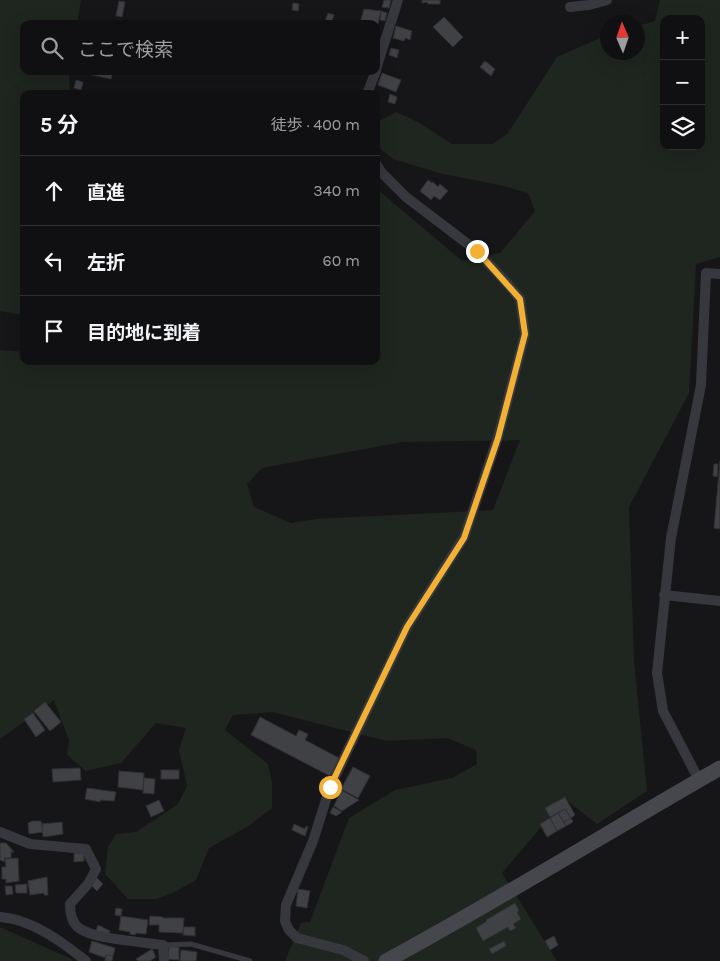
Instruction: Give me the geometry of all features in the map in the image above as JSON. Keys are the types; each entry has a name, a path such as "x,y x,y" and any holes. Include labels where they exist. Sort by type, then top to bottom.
{"street":[{"path":"380,57 398,0"},
{"path":"570,7 589,5 607,0"},
{"path":"368,90 374,75"},
{"path":"364,961 343,950 297,938 288,930 285,921 286,904 314,841 330,787 407,627 464,538 498,438 525,334 520,299 508,283 477,251 406,197 380,170"},
{"path":"698,780 663,711 657,673 671,538 701,385 706,273 720,274"},
{"path":"664,595 720,601"},
{"path":"386,961 459,922 608,832 720,768"},
{"path":"0,832 30,844 86,849 96,869 88,884 70,904 71,915 78,928 91,934 163,945 164,961"},
{"path":"0,917 22,921 40,929 69,947 86,961"}],"lane":[{"path":"163,945 191,944 250,961"}],"shaded area":[{"path":"0,0 81,0 78,20 20,20 20,75 69,75 70,90 20,90 20,314 0,311"},
{"path":"660,0 720,0 720,257 696,264 689,393 629,507 634,661 647,791 597,824 565,799 502,873 557,961 285,961 301,923 310,922 349,818 395,790 452,778 477,764 476,750 447,738 386,741 273,712 233,715 225,730 268,764 272,783 272,808 247,827 209,848 196,880 173,893 156,899 128,899 105,874 108,847 116,834 136,832 178,804 187,786 179,750 186,728 156,723 121,763 86,771 67,755 69,740 54,700 0,739 0,350 20,352 20,365 380,365 380,191 462,261 500,253 535,211 528,193 495,184 443,174 393,159 380,148 380,121 396,112 418,122 452,144 493,144 508,133 557,57 600,38 600,60 645,60 645,24 655,21","holes":["520,440 493,510 317,519 291,523 254,507 247,484 262,468 402,442"]},
{"path":"0,927 71,959 72,961 0,961"}],"building":[{"path":"384,0 391,0 389,8 382,7"},
{"path":"422,0 440,0 440,4 422,3"},
{"path":"119,1 125,2 122,17 116,16"},
{"path":"293,3 299,4 298,11 292,10"},
{"path":"364,9 381,11 379,20 361,20"},
{"path":"381,11 387,13 385,21 380,20"},
{"path":"328,13 334,15 332,20 326,20"},
{"path":"444,17 463,37 453,47 433,27"},
{"path":"396,26 412,31 410,40 405,38 404,41 393,38"},
{"path":"391,48 399,50 397,58 389,55"},
{"path":"485,61 495,69 491,76 480,67"},
{"path":"382,73 401,80 396,92 378,85"},
{"path":"92,75 112,75 111,79"},
{"path":"76,80 83,82 81,90 74,88"},
{"path":"390,94 397,97 395,104 388,102"},
{"path":"428,180 438,187 440,184 448,191 440,200 434,196 431,200 420,191"},
{"path":"720,461 720,529 714,528"},
{"path":"714,464 718,464 717,477 713,476"},
{"path":"45,702 61,722 50,731 34,711"},
{"path":"33,713 45,730 36,737 24,719"},
{"path":"260,717 296,736 299,730 308,734 305,740 339,758 330,776 251,735"},
{"path":"353,767 370,776 358,798 341,789"},
{"path":"80,768 81,780 53,782 52,769"},
{"path":"161,770 179,770 179,779 161,779"},
{"path":"119,771 144,773 143,790 118,787"},
{"path":"144,778 155,779 154,794 143,793"},
{"path":"87,788 116,792 114,801 100,800 100,802 85,799"},
{"path":"341,790 359,800 342,811 334,806"},
{"path":"565,797 575,815 571,818 565,809 550,817 545,808"},
{"path":"159,800 164,811 151,817 146,806"},
{"path":"333,807 342,812 336,816 330,813"},
{"path":"565,809 571,818 564,822 558,813"},
{"path":"558,813 566,826 557,831 550,818"},
{"path":"550,818 557,831 547,837 540,824"},
{"path":"571,818 573,822 566,826 564,822"},
{"path":"41,821 43,832 29,834 28,823"},
{"path":"62,822 63,834 43,837 42,824"},
{"path":"294,824 305,829 306,826 308,827 305,836 292,830"},
{"path":"0,843 6,843 14,852 11,852 11,858 4,858 5,862 0,860"},
{"path":"74,853 84,853 84,861 74,862"},
{"path":"18,858 19,881 6,883 6,879 2,879 2,867 6,867 5,859"},
{"path":"47,877 48,895 44,895 44,893 30,895 28,881"},
{"path":"96,877 103,884 97,891 90,884"},
{"path":"27,884 27,893 16,893 15,885"},
{"path":"5,886 12,886 13,894 6,895"},
{"path":"298,889 310,891 307,908 296,906"},
{"path":"515,903 521,919 513,924 516,928 510,931 508,927 483,941 476,928"},
{"path":"116,908 122,909 121,916 115,915"},
{"path":"121,916 148,920 146,934 136,933 135,935 119,930"},
{"path":"150,916 184,918 183,933 159,932 159,925 149,925"},
{"path":"98,925 110,931 107,936 96,931"},
{"path":"184,927 195,927 195,936 183,935"},
{"path":"554,936 558,945 550,950 545,941"},
{"path":"92,941 115,948 113,956 106,955 106,958 89,952"},
{"path":"504,941 506,946 492,954 489,949"},
{"path":"169,946 179,947 179,960 168,959"},
{"path":"152,949 156,957 150,961 138,961 136,959"},
{"path":"181,950 197,952 196,961 180,961"},
{"path":"106,955 113,956 112,961 105,961"}],"route":[{"path":"330,787 407,627 464,538 498,438 525,334 524,319 520,299 508,283 477,251"}]}
